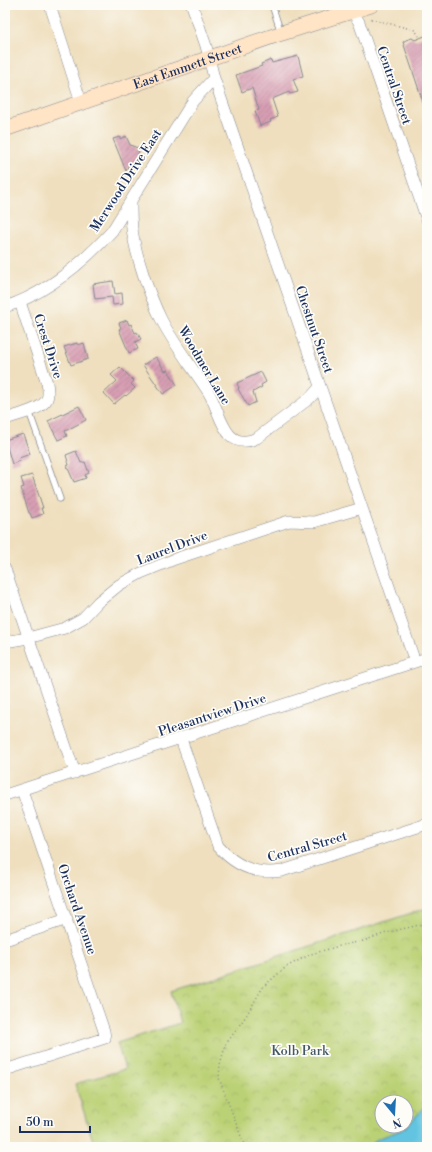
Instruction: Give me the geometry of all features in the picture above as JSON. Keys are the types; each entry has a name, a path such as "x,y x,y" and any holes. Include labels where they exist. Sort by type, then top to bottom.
{"street":[{"path":"50,5 82,102"},
{"name":"Chestnut Street","path":"192,5 214,78 415,662"},
{"name":"East Emmett Street","path":"5,129 351,8 371,12"},
{"name":"Central Street","path":"351,8 359,22 427,220"},
{"name":"Merwood Drive East","path":"5,307 20,302 68,273 96,248 112,231 193,101 214,78"},
{"name":"Woodmer Lane","path":"131,202 132,230 152,297 162,320 210,395 228,434 242,441 249,441 257,438 310,398 320,387"},
{"name":"Crest Drive","path":"5,419 30,411 44,403 48,397 47,383 20,302"},
{"name":"Laurel Drive","path":"5,642 28,638 65,628 82,618 98,602 119,585 141,573 175,559 288,522 314,522 362,508"},
{"path":"5,569 75,773"},
{"name":"Pleasantview Drive","path":"5,795 427,658"},
{"name":"Central Street","path":"181,739 218,846 227,857 241,866 255,871 269,873 282,871 427,824"},
{"name":"Orchard Avenue","path":"5,1070 105,1038 67,919 22,790"},
{"path":"5,940 67,919"}],"lane":[{"path":"272,5 282,33"},
{"path":"30,411 60,499"}],"path":[{"path":"371,12 415,30 419,36"},
{"path":"245,1147 218,1078 220,1064 226,1044 246,1016 263,987 286,966 310,954 364,941 386,933 427,923"}],"green space":[{"name":"Kolb Park","path":"427,908 427,1147 95,1147 75,1084 125,1069 117,1043 180,1023 171,991"}],"water":[{"path":"427,1106 427,1147 372,1147 374,1141 390,1134 414,1134 414,1118"}],"building":[{"path":"427,35 426,111 403,42 412,38 415,40"},
{"path":"298,56 303,76 293,79 298,92 290,94 289,92 272,99 278,117 270,120 271,122 260,126 255,111 259,110 252,88 242,92 236,75 262,66 261,64 271,60 272,63"},
{"path":"126,136 130,145 140,149 134,163 132,162 131,165 129,164 126,171 113,139 120,137 120,139"},
{"path":"113,281 115,294 122,293 123,304 113,305 112,297 95,299 93,284"},
{"path":"127,320 129,325 131,324 135,333 137,332 141,339 135,342 138,349 129,353 119,329 121,328 119,323"},
{"path":"77,343 78,345 84,343 88,359 71,365 64,347"},
{"path":"156,357 165,371 168,370 177,385 163,394 143,365"},
{"path":"120,367 134,381 131,384 135,388 114,404 104,393 117,381 111,375"},
{"path":"261,372 266,382 261,385 262,387 253,392 256,402 248,406 238,389 237,383"},
{"path":"79,406 86,420 65,431 67,436 58,440 48,421"},
{"path":"23,434 30,454 19,458 20,461 12,464 5,440"},
{"path":"76,451 81,463 85,462 89,473 85,475 86,478 74,482 67,466 69,465 66,455"},
{"path":"32,475 43,508 41,508 43,514 32,518 21,488 24,487 21,478"}]}
